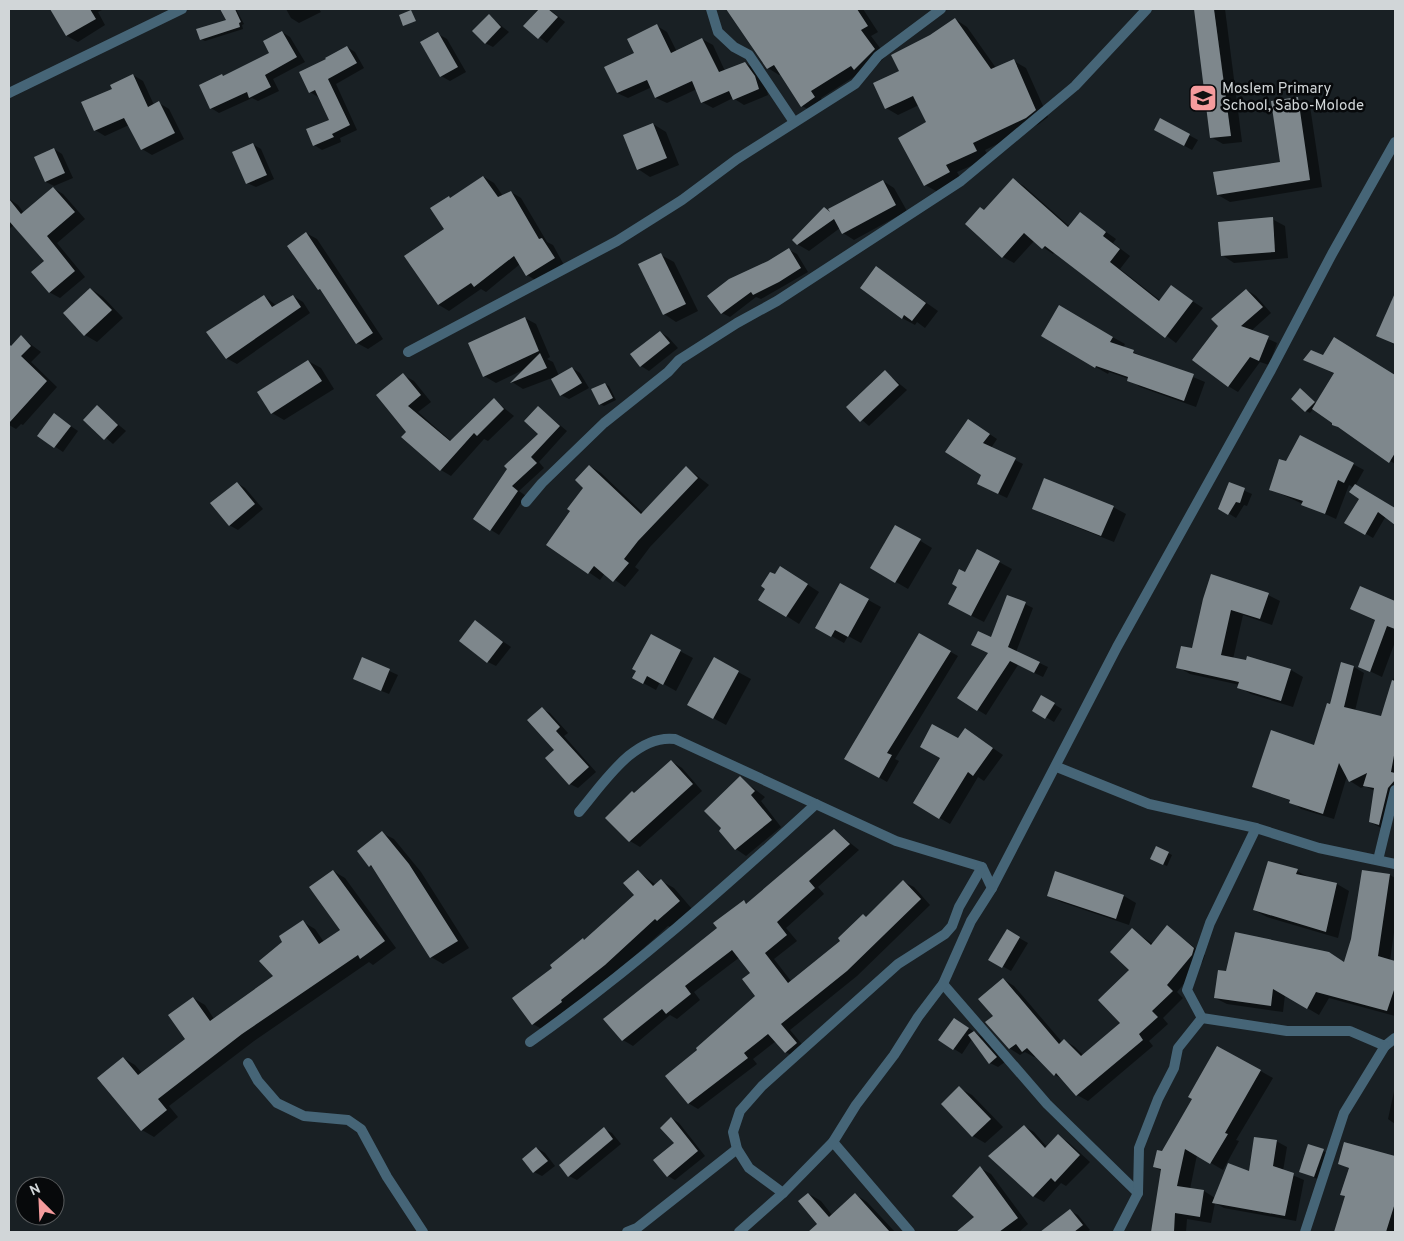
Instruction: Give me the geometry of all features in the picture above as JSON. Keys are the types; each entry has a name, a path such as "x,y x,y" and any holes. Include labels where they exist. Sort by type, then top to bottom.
{"street":[{"path":"9,93 182,9"},
{"path":"711,9 718,32 734,47 749,55 794,122"},
{"path":"408,352 617,241 682,200 794,122 855,84 878,56 941,9"},
{"path":"526,502 542,483 604,423 668,372 679,360 737,323 778,301 961,182 1076,86 1147,9"},
{"path":"739,1232 783,1193 833,1142 856,1105 894,1056 918,1017 944,984 971,921 992,888 1057,767 1117,647 1395,142"},
{"path":"580,812 626,758 664,738 675,739 896,840 982,866 992,888"},
{"path":"1057,767 1149,804 1256,828 1320,848 1395,864"},
{"path":"1378,860 1395,790"},
{"path":"530,1042 591,999 694,915 816,804"},
{"path":"1202,1018 1187,990 1210,924 1256,828"},
{"path":"783,1193 749,1168 737,1149 733,1132 740,1111 756,1092 898,964 945,934 952,926 959,907 982,866"},
{"path":"944,984 1047,1104 1138,1193"},
{"path":"1202,1018 1287,1031 1350,1031 1385,1046"},
{"path":"1118,1232 1138,1193 1139,1148 1158,1099 1174,1068 1178,1048 1202,1018"},
{"path":"1305,1232 1328,1154 1344,1112 1385,1046 1395,1038"},
{"path":"248,1063 258,1081 277,1103 304,1116 348,1120 361,1129 388,1177 423,1232"},
{"path":"833,1142 910,1232"},
{"path":"627,1232 637,1228 737,1149"}],"building":[{"path":"50,9 90,9 96,19 66,36"},
{"path":"220,9 235,9 241,22 239,23 240,27 200,40 196,29 226,20"},
{"path":"539,9 548,9 558,17 538,39 523,26"},
{"path":"726,9 857,9 868,26 861,30 875,49 854,70 851,66 811,91 815,97 801,107 774,65 767,69"},
{"path":"1194,9 1214,9 1231,136 1210,138"},
{"path":"411,10 416,21 403,26 399,15"},
{"path":"489,14 501,27 485,44 472,31"},
{"path":"955,18 991,69 1014,59 1036,110 1026,118 973,143 977,151 946,165 950,172 924,186 898,138 926,122 913,96 885,109 873,83 899,71 891,55 930,35"},
{"path":"657,24 671,53 702,38 719,72 745,62 755,76 759,89 733,100 729,91 701,103 692,81 655,98 647,80 617,93 604,67 634,53 627,39"},
{"path":"282,31 297,57 265,75 271,87 249,98 247,92 210,109 199,85 222,74 223,76 269,53 263,41"},
{"path":"438,32 458,67 440,77 420,42"},
{"path":"347,46 357,63 328,79 350,125 332,134 334,137 313,146 306,129 329,120 315,90 309,93 299,72"},
{"path":"133,74 148,107 159,101 175,133 141,150 124,118 94,131 81,102 112,89 110,85"},
{"path":"1298,97 1310,180 1217,195 1213,172 1280,162 1271,101"},
{"path":"1160,118 1190,134 1184,146 1154,130"},
{"path":"653,123 667,158 637,170 623,135"},
{"path":"253,143 267,175 246,184 232,152"},
{"path":"54,148 65,173 45,182 34,157"},
{"path":"483,176 498,197 511,191 539,239 542,238 555,258 526,276 514,256 474,287 471,283 438,305 404,256 444,229 430,208 449,196 450,198"},
{"path":"1013,178 1068,227 1080,212 1106,232 1103,236 1120,249 1110,262 1159,301 1171,285 1193,301 1165,338 1045,246 1042,249 1024,233 1002,258 965,224 980,207 984,210"},
{"path":"883,180 896,205 842,234 834,219 797,245 792,240 824,207 830,212 828,209"},
{"path":"53,187 75,212 47,236 75,271 49,293 31,272 44,261 9,221 9,199 21,214"},
{"path":"1273,217 1275,252 1221,256 1218,222"},
{"path":"306,232 373,333 356,344 320,289 318,290 287,246"},
{"path":"789,248 801,268 779,282 753,295 751,292 721,314 707,296 729,279 768,261"},
{"path":"661,253 686,304 663,315 638,264"},
{"path":"876,266 926,303 912,321 904,315 902,319 860,288"},
{"path":"90,288 112,310 84,336 63,313"},
{"path":"1246,289 1263,307 1241,326 1269,336 1259,361 1250,357 1228,387 1192,360 1218,326 1211,319"},
{"path":"1395,293 1395,344 1376,336"},
{"path":"264,295 272,307 293,295 301,307 226,359 206,332"},
{"path":"1059,305 1113,337 1110,342 1134,350 1133,353 1194,374 1184,401 1127,381 1128,377 1096,366 1095,368 1041,336"},
{"path":"525,317 539,351 483,377 468,343"},
{"path":"660,331 670,343 640,367 630,354"},
{"path":"21,335 31,346 21,356 47,381 9,423 9,344 11,346"},
{"path":"1334,337 1395,375 1395,453 1389,463 1338,427 1332,425 1332,423 1312,409 1334,373 1303,360 1311,350 1323,355"},
{"path":"540,353 547,368 510,383"},
{"path":"308,360 322,381 271,414 257,392"},
{"path":"572,367 582,383 560,396 551,379"},
{"path":"885,370 899,385 860,422 846,407"},
{"path":"403,373 421,395 408,406 450,441 494,398 504,409 477,436 474,433 440,471 401,437 406,432 376,395"},
{"path":"605,383 613,398 599,405 591,389"},
{"path":"1300,388 1315,402 1305,412 1291,399"},
{"path":"97,405 118,425 104,440 83,420"},
{"path":"538,406 560,426 531,457 537,463 512,486 518,491 490,531 473,519 507,469 504,466 538,434 524,421"},
{"path":"54,413 71,426 54,448 37,436"},
{"path":"968,419 990,434 983,443 1016,458 998,494 977,484 981,475 945,452"},
{"path":"1300,435 1354,463 1344,483 1338,480 1325,514 1301,505 1303,501 1269,490 1279,459 1286,461"},
{"path":"589,465 641,514 686,466 698,478 638,541 624,559 629,563 613,582 594,566 588,574 546,545 570,511 567,509 583,488 575,480"},
{"path":"1044,478 1114,506 1101,536 1032,509"},
{"path":"237,482 255,504 229,526 210,503"},
{"path":"1229,482 1245,488 1240,503 1236,502 1228,515 1218,509"},
{"path":"1355,484 1395,508 1395,525 1378,512 1365,535 1344,523 1359,499 1349,492"},
{"path":"895,525 921,539 895,583 870,568"},
{"path":"977,549 1000,561 971,616 948,604 957,587 952,584 959,569 965,572"},
{"path":"780,566 808,584 786,617 758,600 765,589 761,586 770,572 775,574"},
{"path":"1211,574 1269,593 1260,619 1231,610 1221,655 1246,660 1247,656 1291,669 1281,701 1237,688 1239,682 1176,668 1181,646 1192,648 1203,599"},
{"path":"840,583 869,599 848,637 835,630 831,637 815,628"},
{"path":"1360,586 1395,601 1395,629 1387,626 1370,672 1358,667 1375,620 1350,609"},
{"path":"1007,595 1026,602 1008,647 1040,662 1034,673 1010,661 977,711 957,698 988,653 971,645 978,631 991,637"},
{"path":"475,620 503,642 487,663 459,641"},
{"path":"919,633 951,651 887,753 892,755 879,778 844,759"},
{"path":"651,634 681,650 663,685 647,676 643,684 632,678 636,671 632,669"},
{"path":"362,657 390,669 381,691 353,679"},
{"path":"714,657 739,671 713,719 687,705"},
{"path":"1341,662 1354,666 1344,707 1381,716 1392,680 1395,681 1395,750 1391,772 1395,773 1395,780 1388,788 1379,825 1369,822 1374,788 1363,786 1367,773 1349,782 1339,763 1323,814 1289,803 1290,800 1252,787 1271,730 1314,745 1327,703 1330,704"},
{"path":"1041,695 1055,703 1045,719 1032,711"},
{"path":"542,707 560,727 556,731 589,767 569,785 545,758 554,750 527,720"},
{"path":"932,724 958,738 965,728 993,748 973,776 968,772 939,819 913,803 940,758 920,747"},
{"path":"671,760 693,784 629,842 605,818 632,791 634,793"},
{"path":"740,776 755,791 751,795 772,820 735,850 719,831 721,828 704,811"},
{"path":"834,829 850,844 809,881 815,888 777,922 787,935 765,953 788,983 840,941 838,938 863,914 866,917 903,880 921,899 847,971 781,1024 797,1043 785,1053 768,1034 744,1053 748,1058 688,1104 665,1076 697,1050 696,1048 755,996 742,979 750,973 732,950 685,986 691,994 666,1014 662,1009 622,1041 603,1019 717,928 713,923 744,900 746,904"},
{"path":"382,831 409,864 458,941 430,958 371,865 369,867 357,851"},
{"path":"1156,846 1169,852 1163,865 1150,859"},
{"path":"1268,861 1298,869 1296,874 1337,883 1326,932 1253,910"},
{"path":"333,870 385,941 360,959 358,955 242,1034 158,1099 167,1110 141,1131 97,1078 123,1057 138,1075 185,1039 168,1015 193,997 210,1021 273,976 259,961 282,942 279,936 303,920 319,944 340,930 309,887"},
{"path":"638,870 653,886 661,879 680,901 657,921 655,919 605,965 532,1025 512,998 552,968 550,965 583,938 584,940 634,895 623,883"},
{"path":"1362,870 1390,874 1378,956 1395,961 1395,987 1387,1011 1316,992 1307,1009 1273,989 1271,1006 1214,998 1218,970 1226,971 1235,932 1329,952 1344,962 1351,939"},
{"path":"1055,871 1124,895 1116,919 1047,896"},
{"path":"1167,925 1194,948 1192,955 1167,985 1173,991 1152,1011 1158,1017 1139,1034 1143,1040 1076,1096 1056,1073 1054,1076 1027,1048 1022,1052 1016,1044 1009,1049 985,1022 993,1016 978,999 1003,978 1059,1044 1064,1039 1081,1056 1120,1023 1098,1000 1129,970 1110,952 1132,928 1151,945"},
{"path":"1007,929 1020,937 1002,968 988,960"},
{"path":"954,1018 969,1028 953,1050 938,1040"},
{"path":"974,1031 997,1057 989,1064 968,1035"},
{"path":"1217,1046 1261,1070 1225,1133 1228,1134 1210,1164 1185,1149 1177,1186 1204,1190 1200,1217 1175,1213 1174,1232 1151,1232 1161,1169 1153,1167 1157,1150 1162,1151 1192,1099 1188,1097"},
{"path":"959,1086 991,1119 972,1137 941,1104"},
{"path":"671,1117 698,1151 667,1177 653,1160 674,1143 660,1128"},
{"path":"1024,1125 1045,1148 1058,1134 1080,1155 1055,1182 1051,1178 1033,1197 988,1156"},
{"path":"604,1127 613,1139 568,1177 559,1165"},
{"path":"1254,1137 1277,1140 1273,1166 1294,1173 1285,1216 1212,1203 1228,1163 1249,1171"},
{"path":"1344,1142 1395,1156 1395,1203 1386,1232 1334,1232 1345,1196 1340,1195 1349,1168 1338,1164"},
{"path":"1308,1144 1324,1149 1314,1177 1299,1172"},
{"path":"536,1147 548,1161 533,1173 522,1159"},
{"path":"980,1166 1018,1218 999,1232 956,1232 974,1217 952,1196"},
{"path":"808,1193 829,1217 855,1193 890,1232 808,1232 817,1224 798,1201"},
{"path":"1070,1209 1083,1225 1074,1232 1040,1232"}],"place":[{"name":"Moslem Primary School, Sabo-Molode","path":"1203,98"}]}
